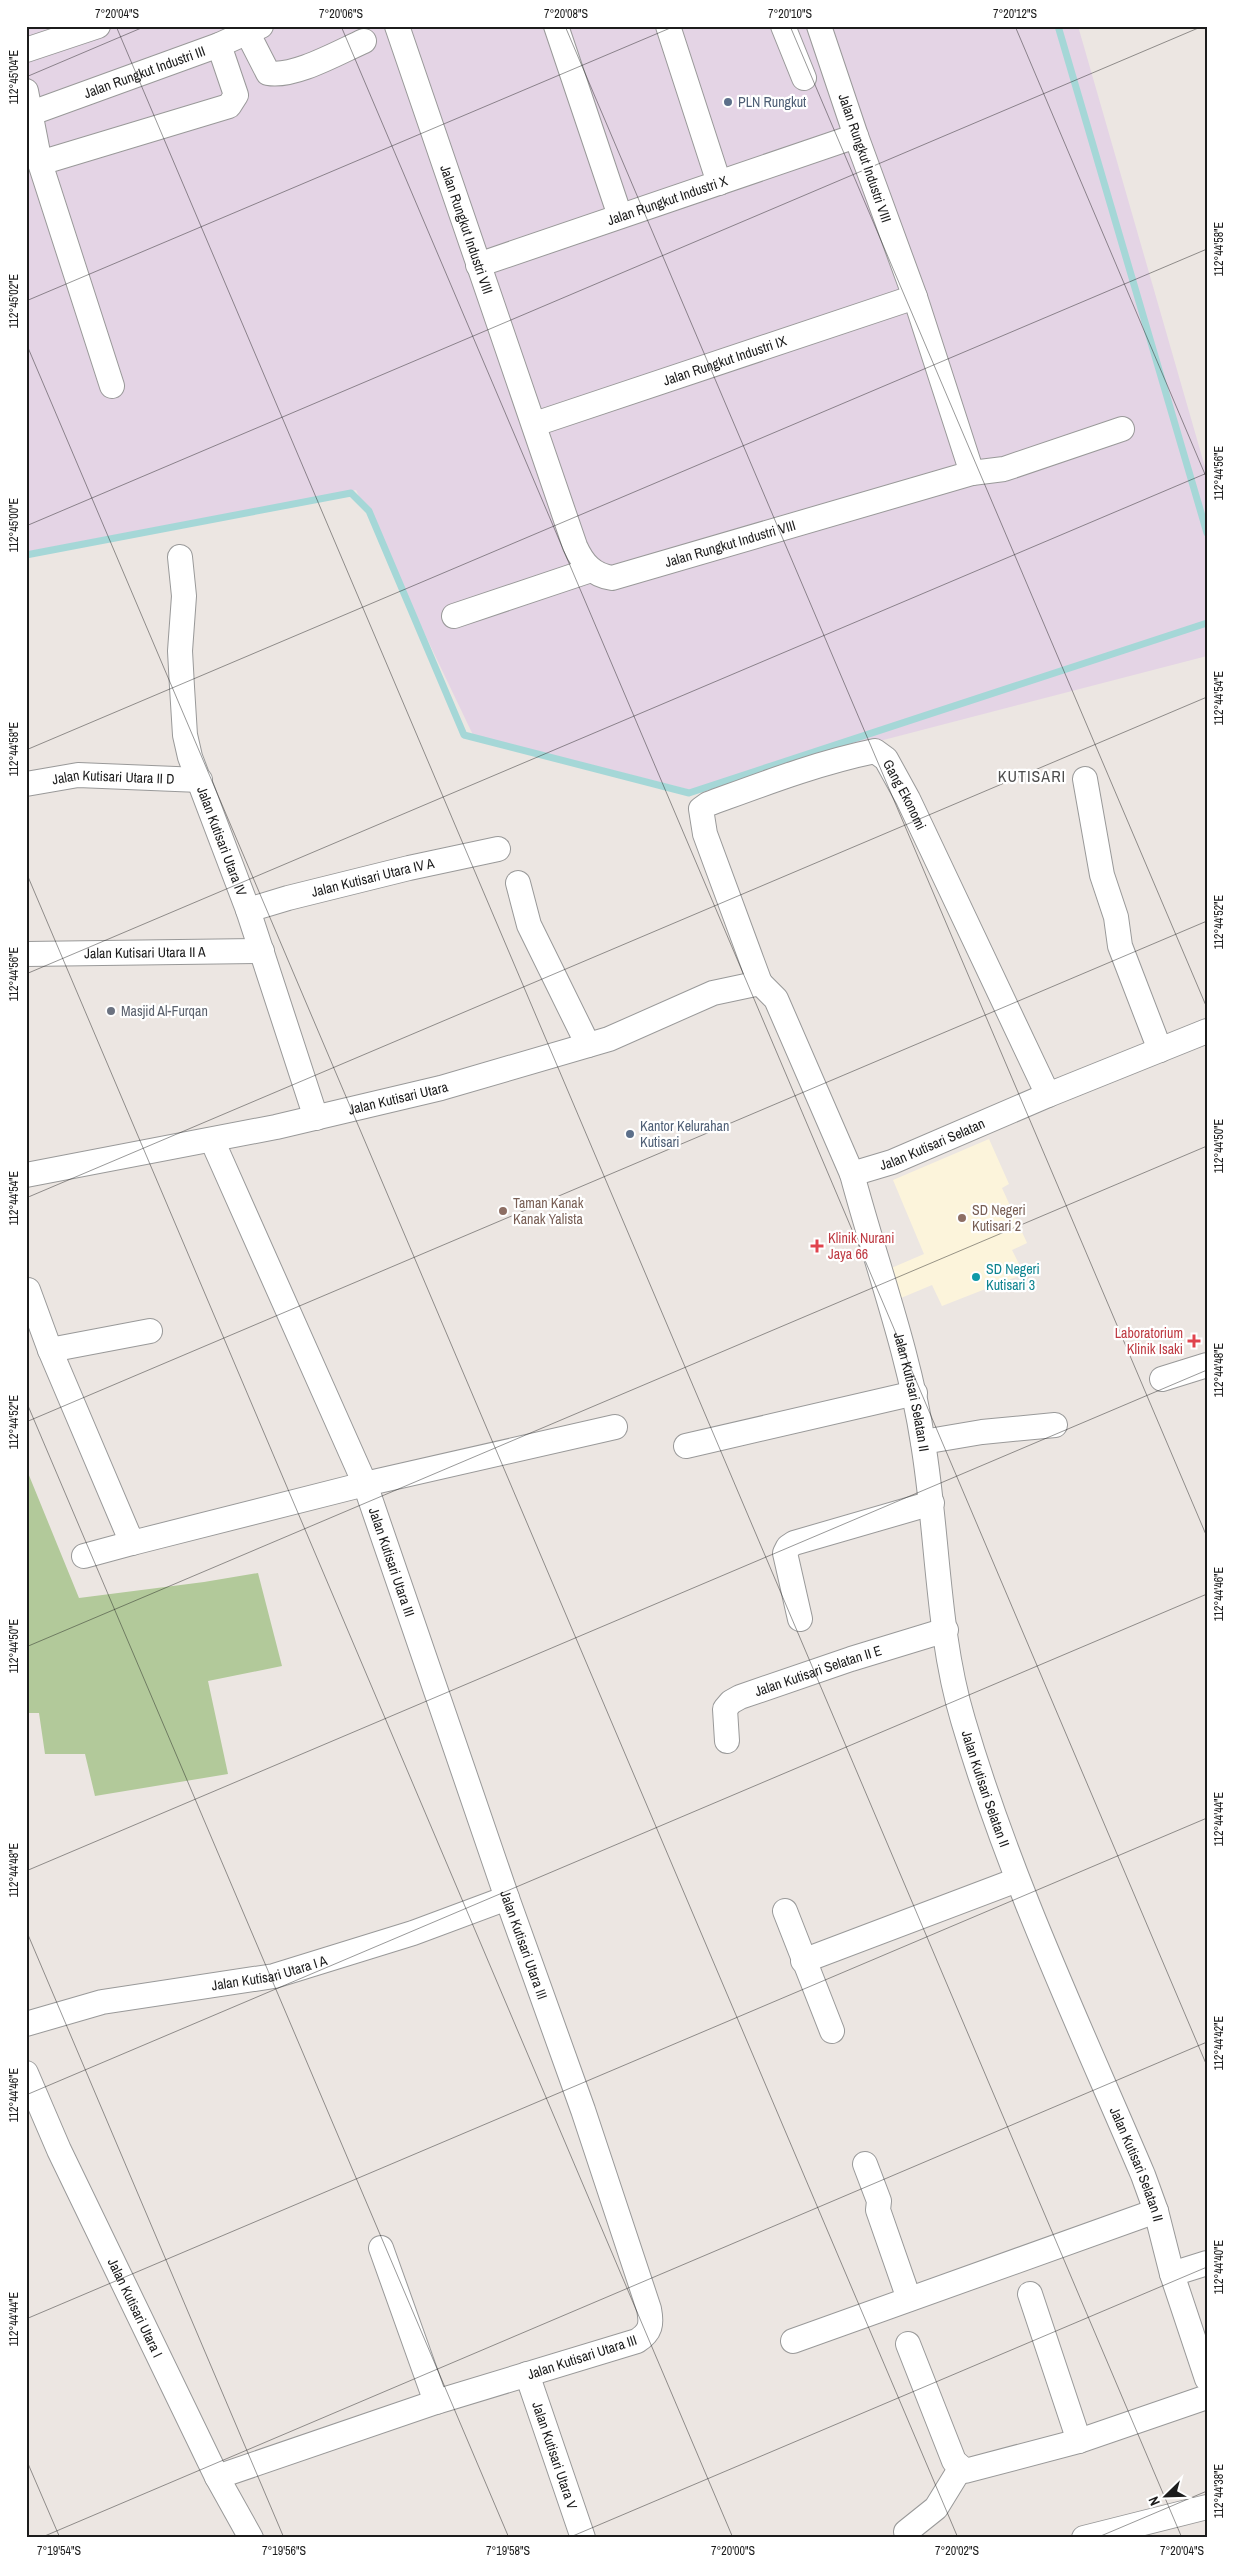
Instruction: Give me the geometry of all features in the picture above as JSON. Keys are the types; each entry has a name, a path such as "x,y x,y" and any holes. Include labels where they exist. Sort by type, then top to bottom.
{"street":[{"path":"26,50 98,26"},
{"name":"Jalan Rungkut Industri VIII","path":"397,26 535,424 575,546 581,559 591,570 601,576 612,578 972,473 915,298 856,136 819,26"},
{"path":"556,26 620,216"},
{"path":"668,26 719,183"},
{"path":"783,26 804,78"},
{"path":"254,29 268,72 278,75 328,58 364,41"},
{"name":"Jalan Rungkut Industri III","path":"28,115 219,45 254,29"},
{"path":"40,163 229,106 236,95 219,45"},
{"path":"26,90 28,115 40,163 112,386"},
{"name":"Jalan Rungkut Industri X","path":"478,264 856,136"},
{"name":"Jalan Rungkut Industri IX","path":"535,424 915,298"},
{"path":"972,473 1004,469 1122,429"},
{"name":"Jalan Kutisari Utara IV","path":"180,557 184,617 180,651 185,736 190,757 262,950 316,1118"},
{"path":"454,616 591,570"},
{"name":"Gang Ekonomi","path":"760,983 705,834 701,809 708,804 782,776 836,759 875,751 886,759 908,799 1048,1095"},
{"name":"Jalan Kutisari Utara II D","path":"26,784 78,775 200,780"},
{"path":"1084,779 1102,875 1116,917 1120,946 1160,1050"},
{"name":"Jalan Kutisari Utara IV A","path":"248,910 288,898 409,868 498,849"},
{"path":"518,883 529,925 588,1045"},
{"name":"Jalan Kutisari Utara II A","path":"26,954 262,950"},
{"path":"760,983 776,999 852,1174"},
{"name":"Jalan Kutisari Utara","path":"26,1175 212,1140 316,1118 441,1088 608,1039 714,993 760,983"},
{"name":"Jalan Kutisari Selatan","path":"852,1174 892,1162 1048,1095 1207,1031"},
{"name":"Jalan Kutisari Utara III","path":"212,1140 365,1484 507,1898 583,2110 649,2309 651,2325 645,2336 637,2341 436,2402 218,2477"},
{"name":"Jalan Kutisari Selatan II","path":"852,1174 907,1357 915,1393 932,1503 952,1677 963,1720 1017,1880 1139,2166 1156,2211 1172,2274 1207,2379"},
{"path":"28,1290 50,1350 132,1543"},
{"path":"50,1350 150,1331"},
{"path":"1162,1379 1207,1365"},
{"path":"686,1446 915,1393"},
{"path":"923,1442 982,1432 1055,1425"},
{"path":"84,1556 365,1484 615,1427"},
{"path":"800,1619 785,1553 788,1547 932,1503"},
{"name":"Jalan Kutisari Selatan II E","path":"727,1741 725,1709 735,1700 851,1659 946,1630"},
{"path":"803,1960 1017,1880"},
{"name":"Jalan Kutisari Utara I A","path":"26,2024 102,2002 274,1976 413,1933 507,1898"},
{"path":"785,1911 832,2031"},
{"name":"Jalan Kutisari Utara I","path":"26,2073 60,2150 218,2477 251,2538"},
{"path":"865,2164 879,2201 878,2210 909,2299"},
{"path":"793,2341 1156,2211"},
{"path":"381,2248 436,2402"},
{"path":"1172,2274 1207,2263"},
{"path":"1030,2294 1079,2441"},
{"path":"908,2344 954,2461 960,2468 970,2471 1079,2441 1207,2397"},
{"name":"Jalan Kutisari Utara V","path":"528,2374 584,2538"},
{"path":"906,2532 936,2508 960,2468"},
{"path":"1084,2538 1207,2507"}],"shaded area":[{"path":"26,26 1078,26 1207,474 1207,656 691,790 473,735 356,490 26,552"},
{"name":"SD Negeri Kutisari 2","path":"989,1139 1009,1184 1002,1188 1027,1243 1012,1250 1024,1274 942,1306 932,1285 901,1298 889,1269 924,1254 893,1180"}],"green space":[{"path":"26,1468 79,1598 258,1573 282,1666 208,1681 228,1774 95,1796 85,1754 45,1754 39,1713 26,1713"}],"waterway":[{"path":"1058,26 1207,533"},
{"path":"26,555 351,493 369,511 464,735 689,793 1207,623"}],"place":[{"name":"PLN Rungkut","path":"728,102"},
{"name":"Masjid Al-Furqan","path":"111,1011"},
{"name":"Kantor Kelurahan Kutisari","path":"630,1134"},
{"name":"Taman Kanak Kanak Yalista","path":"503,1211"},
{"name":"SD Negeri Kutisari 2","path":"962,1218"},
{"name":"Klinik Nurani Jaya 66","path":"817,1246"},
{"name":"SD Negeri Kutisari 3","path":"976,1277"},
{"name":"Laboratorium Klinik Isaki","path":"1194,1341"}],"district":[{"name":"KUTISARI","path":"1032,776"}]}
